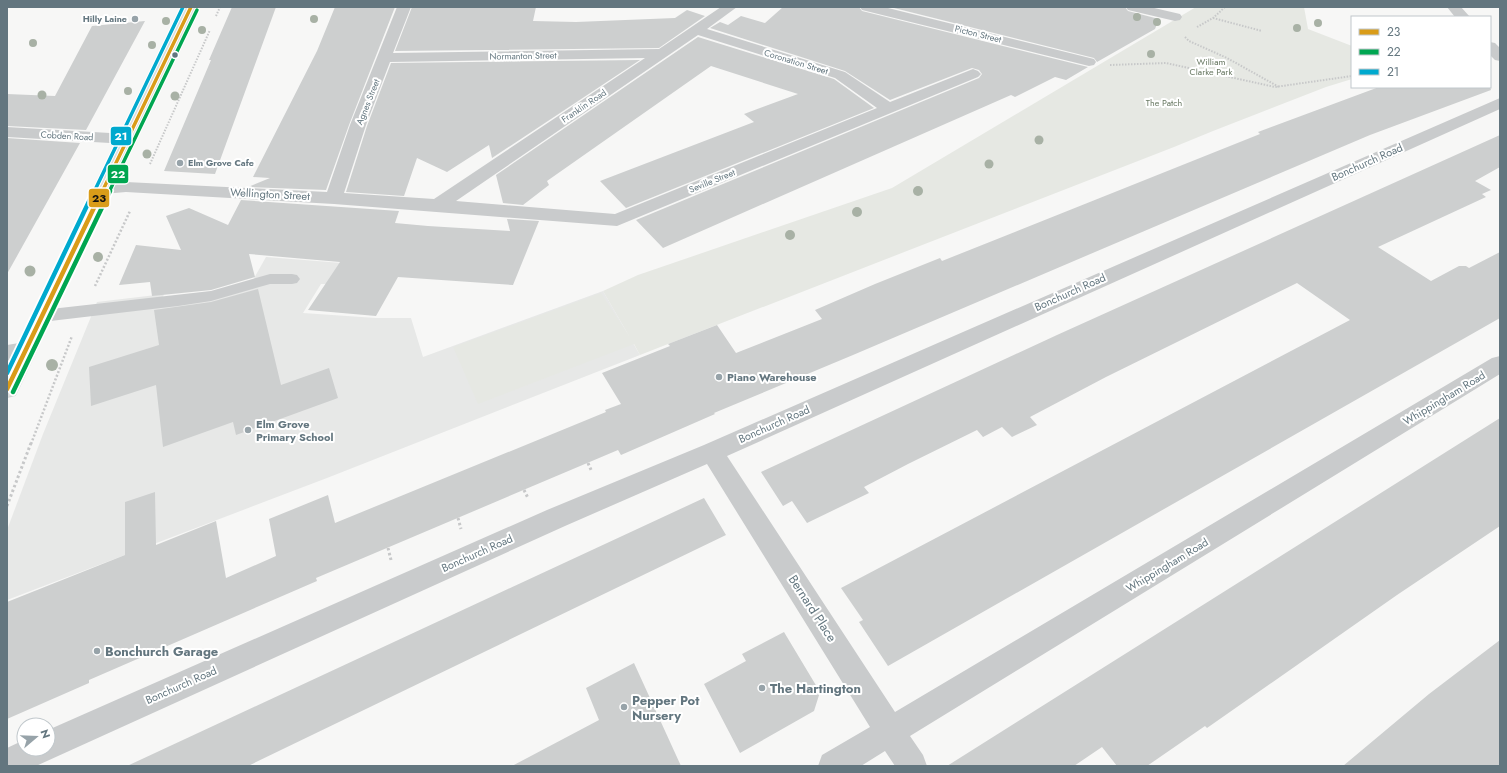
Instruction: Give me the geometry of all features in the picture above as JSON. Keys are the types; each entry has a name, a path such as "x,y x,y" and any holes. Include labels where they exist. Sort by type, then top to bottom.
{"street":[{"path":"7,389 16,352 42,316 191,7"},
{"name":"Agnes Street","path":"334,198 358,125 404,7"},
{"name":"Franklin Road","path":"438,204 730,7"},
{"name":"Picton Street","path":"867,7 1089,62"},
{"path":"1133,7 1175,17"},
{"path":"1454,7 1462,16"},
{"name":"Coronation Street","path":"696,30 840,76 888,108"},
{"name":"Normanton Street","path":"385,58 662,53"},
{"name":"Seville Street","path":"438,204 616,220 973,74"},
{"name":"Bonchurch Road","path":"56,741 541,525 712,452 1500,104"},
{"name":"Cobden Road","path":"7,132 127,139"},
{"name":"Wellington Street","path":"103,189 140,188 438,204"},
{"name":"Whippingham Road","path":"833,766 1500,364"},
{"name":"Bernard Place","path":"712,452 912,766"},
{"path":"7,764 22,757"}],"lane":[{"path":"42,316 185,300 211,296 270,279 292,279"}],"path":[{"path":"214,21 220,7"},
{"path":"1192,27 1201,26 1225,7"},
{"path":"1213,18 1262,31"},
{"path":"7,506 83,311 140,188 210,28"},
{"path":"1182,35 1189,41 1227,58 1279,87"},
{"path":"1089,62 1101,65 1166,63 1279,87 1351,76"},
{"path":"588,463 594,476"},
{"path":"524,490 530,503"},
{"path":"458,518 462,532"},
{"path":"388,548 392,563"}],"shaded area":[{"name":"Elm Grove Primary School","path":"266,257 342,263 329,284 321,284 303,313 376,318 411,318 423,357 603,291 640,355 327,478 7,600 7,530 43,434 97,302 164,294 163,297 214,291 253,280"}],"green space":[{"name":"William Clarke Park","path":"1196,7 1304,7 1308,29 1351,46 1351,79 1326,87 640,355 634,344 478,404 453,347 601,293 629,336 603,291 638,275 892,188"}],"building":[{"path":"232,7 276,7 215,174 164,171 211,60 209,60"},
{"path":"335,7 395,7 349,125 326,190 248,187 270,178 253,177 317,51"},
{"path":"412,7 536,7 533,21 576,22 675,18 687,10 705,16 659,48 395,51"},
{"path":"783,7 859,7 862,11 1088,67 1066,80 1055,77 1015,97 1011,95 663,248 636,220 979,78 982,74 979,70 972,68 890,100 845,71 710,28 720,22 728,25 741,16 765,23"},
{"path":"890,7 1125,7 1128,11 1159,19 1155,29 1097,62 1094,58"},
{"path":"145,21 86,130 7,126 7,94 55,96 92,26"},
{"path":"698,37 834,79 874,108 626,208 600,181 754,122 744,114 798,94 711,66 547,181 549,185 523,205 503,203 496,175"},
{"path":"640,60 492,158 489,145 447,172 417,158 404,196 346,192 367,126 391,63"},
{"path":"1376,88 1490,88 1491,90 1370,135 714,413 715,414 621,455 618,450 316,578 317,581 89,680 89,683 7,719 7,602 125,555 125,502 155,492 156,545 216,521 226,578 276,556 269,519 328,495 335,523 606,412 605,410 621,404 602,373 670,346 668,344 717,325 736,353 822,319 815,310 875,284 940,258 942,261 1260,134 1258,132"},
{"path":"1500,135 1500,167 1475,181 1491,190 1482,194 1486,197 1378,247 1431,281 1459,266 1466,266 1469,268 1500,252 1500,318 888,666 859,622 863,620 841,588 1350,320 1297,283 1106,377 1030,417 1037,425 1012,437 1002,427 983,437 977,430 864,487 869,493 807,523 792,501 783,506 761,472 1057,335"},
{"path":"7,138 80,143 7,274"},
{"path":"241,200 399,211 395,223 428,226 510,231 507,219 539,221 513,285 398,277 376,316 308,310 340,262 249,254 255,277 211,290 152,296 150,282 119,285 136,245 181,250 166,216 189,208 228,225"},
{"path":"258,289 281,385 329,368 338,398 236,435 233,422 163,447 156,385 91,406 89,367 159,345 154,310 211,302"},
{"path":"1500,418 1500,526 1397,595 1207,728 1205,726 1147,766 1117,766 1102,747 1074,766 947,766"},
{"path":"704,498 726,535 248,766 127,766"},
{"name":"The Hartington","path":"784,632 820,692 814,711 740,753 704,684 746,661 742,654"},
{"path":"1500,640 1500,766 1343,766 1429,694"},
{"name":"Pepper Pot Nursery","path":"634,663 681,766 512,766 599,720 586,688"}],"transit line":[{"name":"21","path":"7,373 183,7"},
{"name":"23","path":"7,389 191,7"},
{"name":"22","path":"13,392 197,10"}],"place":[{"name":"Hilly Laine","path":"135,19"},
{"name":"Elm Grove Cafe","path":"180,163"},
{"name":"Piano Warehouse","path":"719,377"},
{"name":"Elm Grove Primary School","path":"248,430"},
{"name":"Bonchurch Garage","path":"97,651"},
{"name":"The Hartington","path":"762,688"},
{"name":"Pepper Pot Nursery","path":"624,707"}],"park label":[{"name":"The Patch","path":"1164,103"}]}
